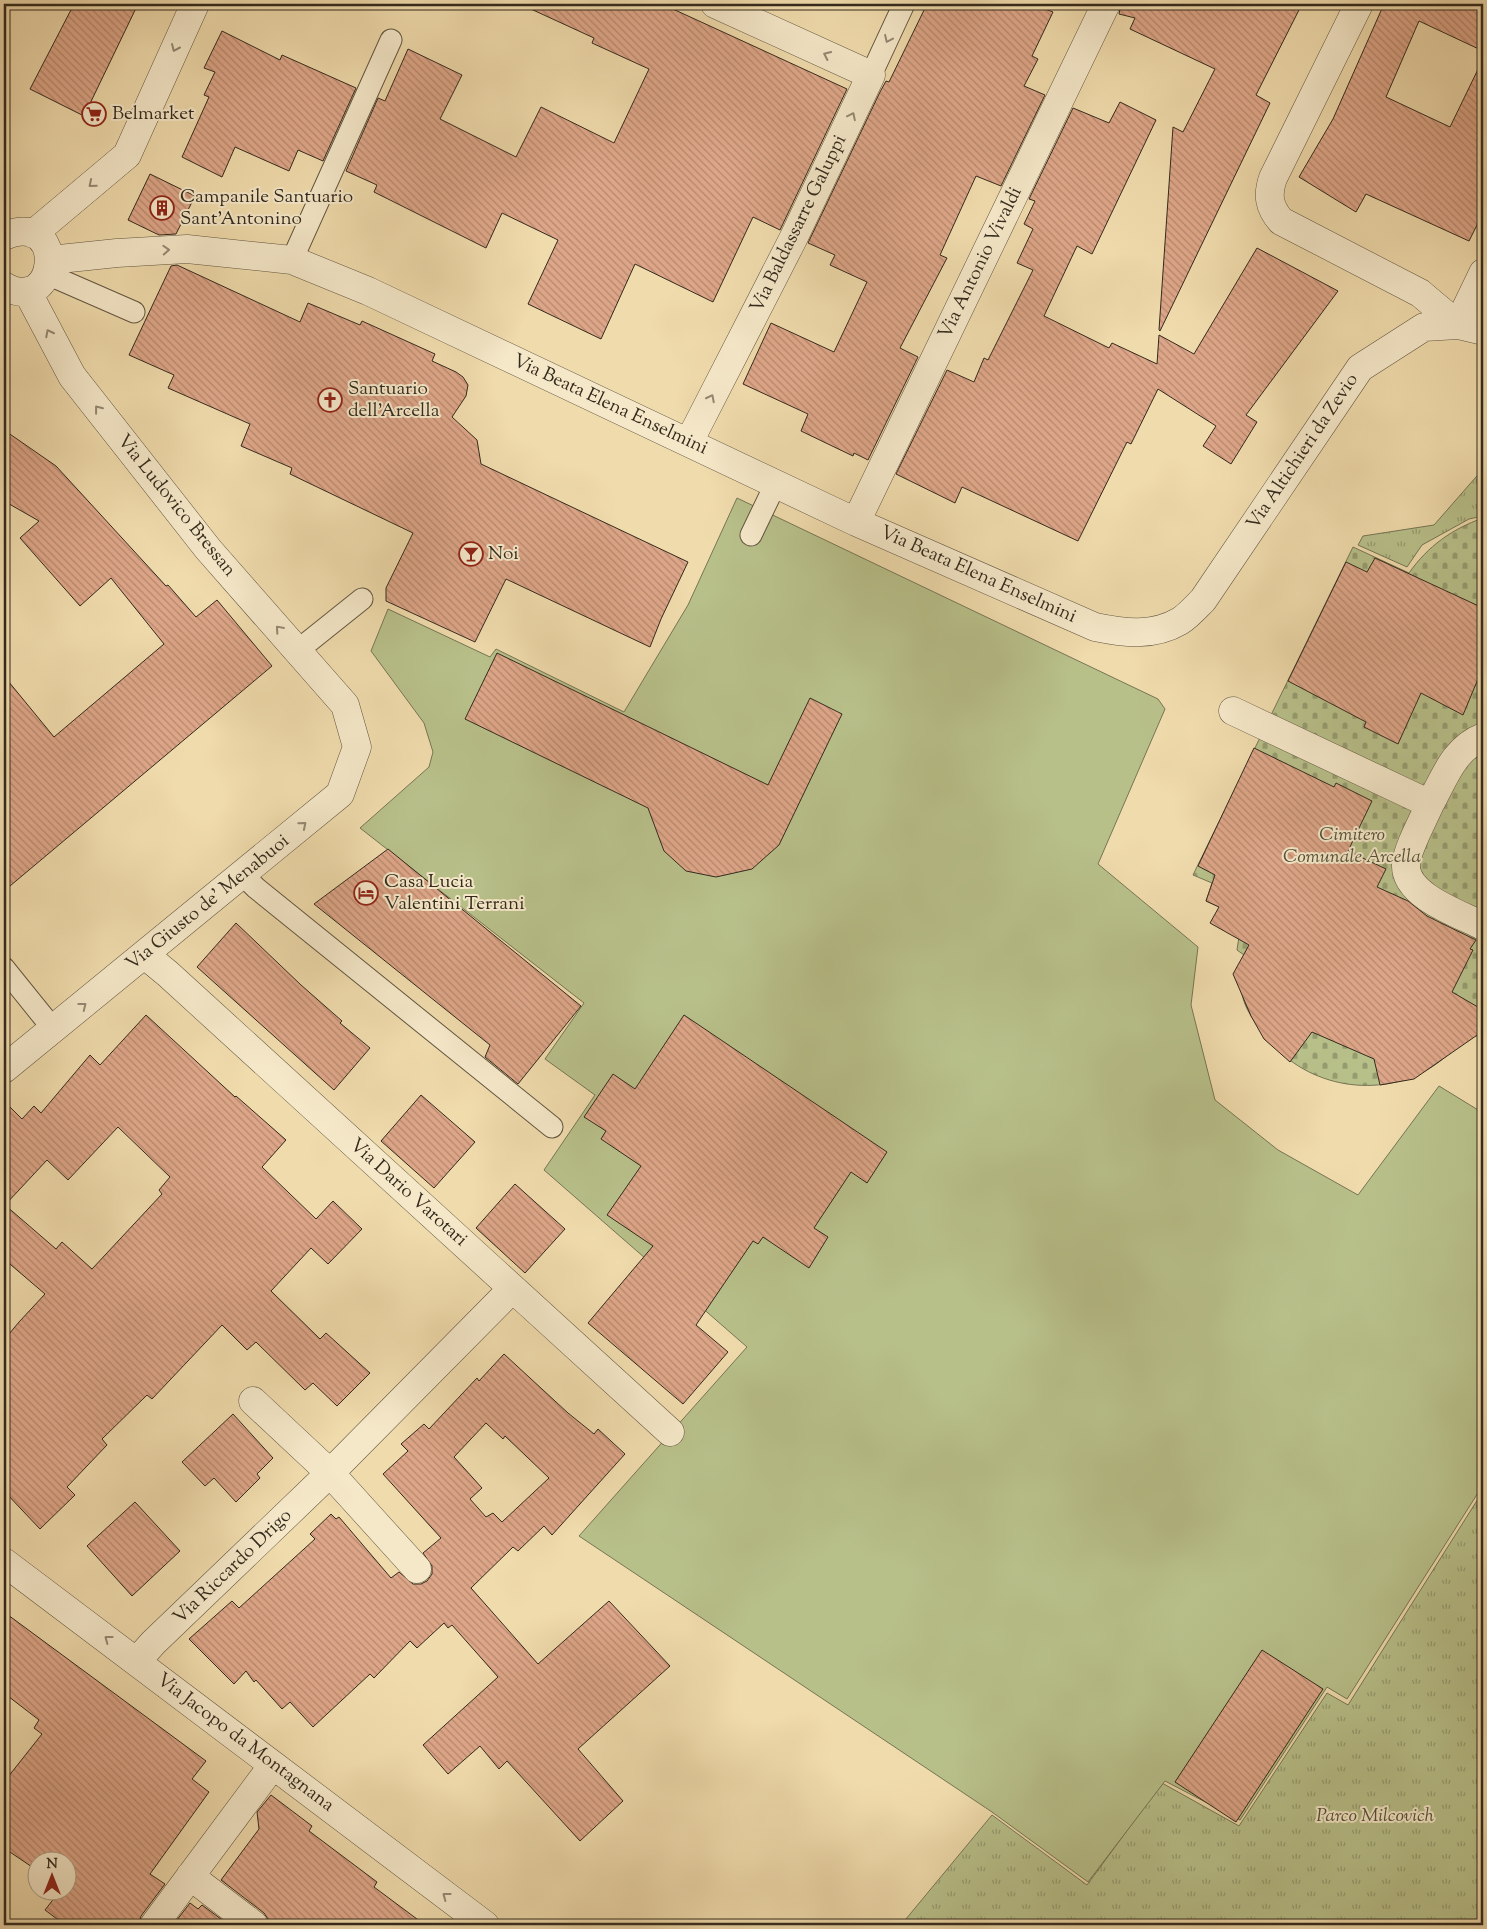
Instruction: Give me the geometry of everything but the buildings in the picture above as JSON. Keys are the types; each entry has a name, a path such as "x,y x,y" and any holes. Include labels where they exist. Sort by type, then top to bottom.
{"street":[{"path":"4,236 13,232 33,234 127,155 194,4"},
{"path":"715,4 872,75"},
{"name":"Via Antonio Vivaldi","path":"856,522 1106,4"},
{"path":"1359,4 1273,178 1269,190 1270,202 1274,212 1281,221 1420,293 1471,328 1483,273"},
{"name":"Via Baldassarre Galuppi","path":"689,442 793,239 872,75"},
{"name":"Via Ludovico Bressan","path":"33,234 45,245 32,278 72,376 208,548 345,706"},
{"name":"Via Beata Elena Enselmini","path":"32,278 117,253 187,250 292,260 368,291 856,522 1095,627 1125,633 1154,632"},
{"name":"Via Altichieri da Zevio","path":"1154,632 1180,621 1204,600 1360,368 1424,327 1471,328"},
{"name":"Via Giusto de' Menabuoi","path":"4,1069 340,794 356,747 345,706"},
{"path":"1233,711 1430,804"},
{"path":"1483,737 1471,742 1457,755 1430,804 1409,852 1406,865 1410,879 1423,895 1483,926"},
{"name":"Via Dario Varotari","path":"144,955 168,974 670,1432"},
{"name":"Via Riccardo Drigo","path":"137,1661 153,1643 330,1473 512,1289"},
{"path":"253,1401 330,1473 417,1569"},
{"name":"Via Jacopo da Montagnana","path":"4,1562 485,1925"},
{"path":"154,1925 273,1765"},
{"path":"190,1876 254,1925"}],"lane":[{"name":"Via Baldassarre Galuppi","path":"872,75 904,4"},
{"path":"292,260 391,40"},
{"path":"32,278 134,312"},
{"path":"750,535 776,483"},
{"path":"297,651 362,599"},
{"path":"243,875 256,888 552,1127"},
{"path":"4,968 54,1030"}],"green space":[{"path":"1483,469 1483,516 1469,519 1422,545 1407,567 1358,545 1363,536 1434,525"},
{"path":"737,498 1158,699 1165,709 1098,864 1198,947 1191,1005 1215,1100 1278,1150 1358,1195 1439,1086 1483,1113 1483,1485 1347,1699 1327,1687 1240,1820 1165,1781 1088,1882 992,1812 579,1536 747,1347 544,1170 595,1095 545,1059 584,1003 360,828 429,767 433,752 424,723 371,651 388,609 490,657 496,649 624,712 688,605"},
{"name":"Cimitero Comunale Arcella","path":"1483,518 1483,1040 1470,1032 1439,1062 1427,1070 1406,1079 1384,1084 1340,1083 1319,1076 1299,1066 1281,1053 1255,1021 1245,1005 1242,993 1244,955 1237,950 1242,917 1206,901 1212,883 1193,875 1353,547 1409,573 1424,555 1451,533"},
{"name":"Parco Milcovich","path":"1483,1491 1483,1925 901,1925 992,1815 1087,1885 1162,1783 1239,1826 1327,1693 1348,1705"}],"place":[{"name":"Belmarket","path":"94,114"},
{"name":"Campanile Santuario Sant'Antonino","path":"162,208"},
{"name":"Santuario dell'Arcella","path":"330,400"},
{"name":"Noi","path":"471,554"},
{"name":"Casa Lucia Valentini Terrani","path":"366,893"}]}
